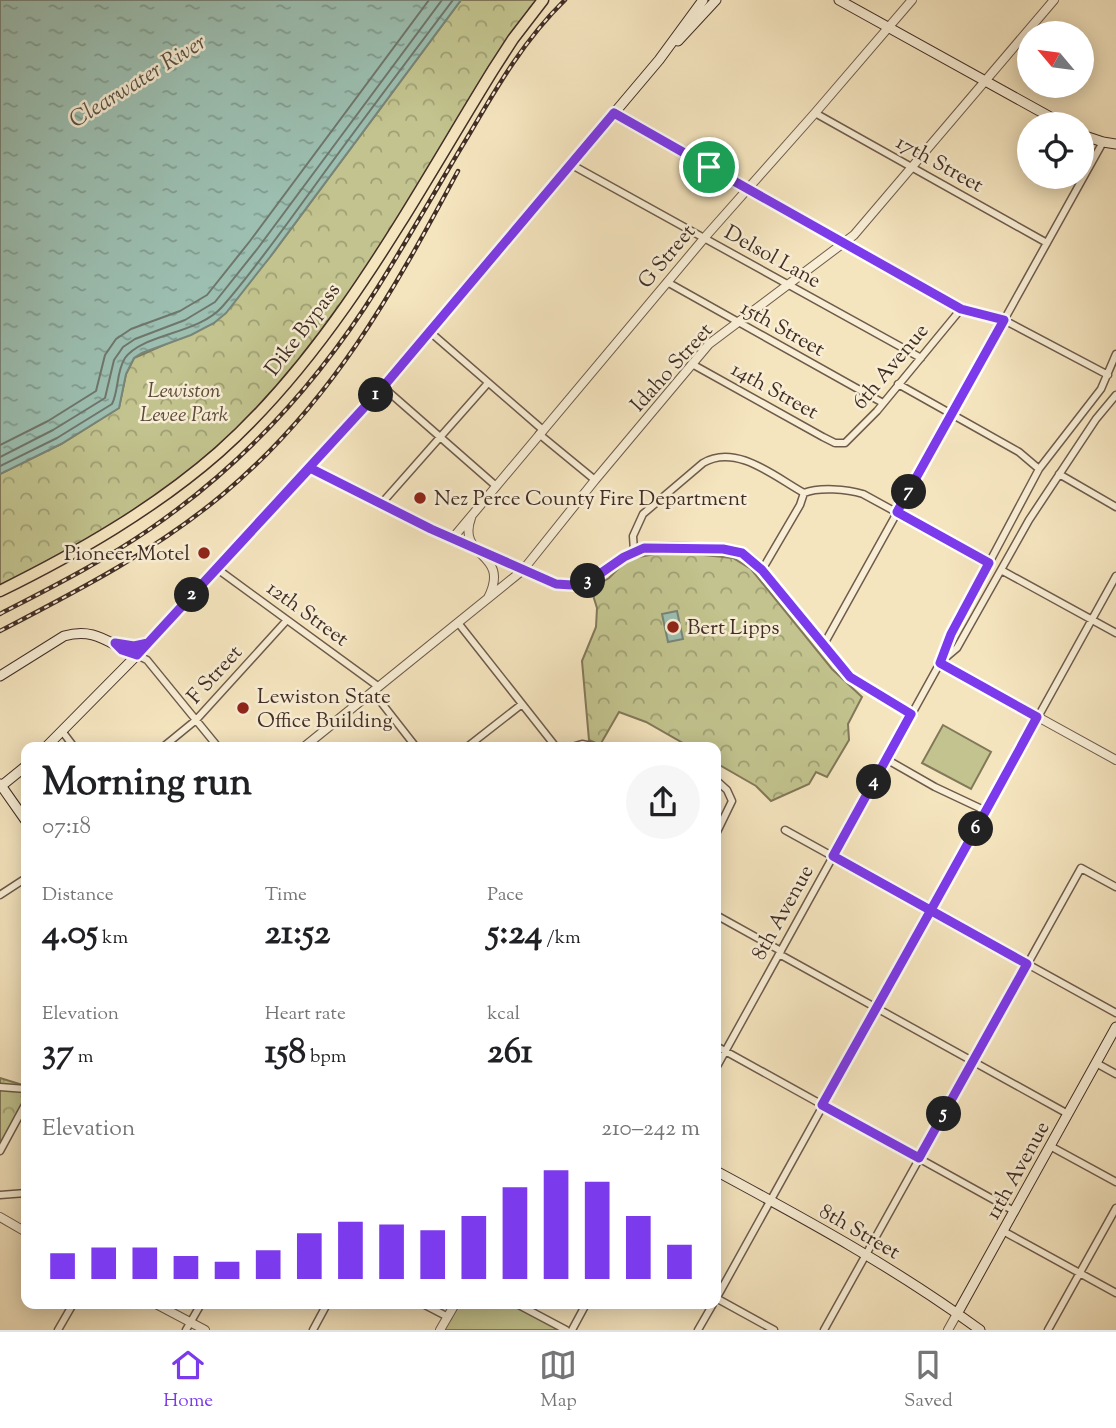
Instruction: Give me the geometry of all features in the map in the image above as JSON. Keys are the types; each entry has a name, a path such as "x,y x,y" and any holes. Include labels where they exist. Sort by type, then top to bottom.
{"highway":[{"name":"Dike Bypass","path":"0,591 103,535 157,500 221,450 281,390 354,295 493,70 543,0"}],"main road":[{"path":"659,60 703,0"},
{"path":"51,742 137,655 383,387 659,60 716,0"},
{"path":"839,0 1041,112"},
{"path":"1094,139 1116,144"},
{"path":"0,676 64,636 89,633 137,655"},
{"path":"119,647 148,643"},
{"path":"106,686 122,661 119,647"},
{"path":"21,770 0,786 21,814"},
{"name":"11th Avenue","path":"958,1312 1116,1027"},
{"name":"8th Street","path":"721,1174 867,1254 958,1312 980,1330"}],"street":[{"name":"G Street","path":"452,538 704,238 912,0"},
{"name":"Idaho Street","path":"312,742 523,570 709,344 854,235 1054,0"},
{"path":"614,113 961,309 1004,320 1108,375"},
{"name":"17th Street","path":"815,113 1047,243"},
{"path":"823,646 1103,142"},
{"name":"Delsol Lane","path":"572,165 920,358"},
{"name":"15th Street","path":"667,282 883,403"},
{"name":"6th Avenue","path":"841,444 848,441 883,403 961,309"},
{"path":"430,332 595,480"},
{"name":"8th Avenue","path":"721,1059 940,663 951,634 1039,469 1097,395 1116,354"},
{"name":"14th Street","path":"692,364 823,437 841,444"},
{"path":"381,504 488,383"},
{"path":"898,384 1019,452 1039,469"},
{"path":"383,387 495,486"},
{"name":"8th Avenue","path":"940,663 957,648 1028,520 1096,419 1116,395"},
{"path":"634,551 633,536 643,514 710,459 722,456 740,458 804,493"},
{"path":"310,468 452,538 556,584 582,583 599,576 634,551 655,547 723,549 749,557 823,646 858,683 911,714"},
{"path":"1059,474 1116,507"},
{"path":"762,570 800,505 804,493 810,490 855,491 989,563"},
{"path":"472,513 467,533 474,548 487,559 494,574 486,601"},
{"name":"12th Street","path":"216,568 376,690 412,742"},
{"path":"1001,570 1116,634"},
{"path":"721,1289 1116,576"},
{"name":"F Street","path":"169,742 196,720 287,620"},
{"path":"459,624 552,742"},
{"path":"137,655 147,660 214,742"},
{"path":"940,663 1116,760"},
{"path":"473,742 522,704"},
{"path":"62,731 70,742"},
{"path":"886,760 986,811"},
{"path":"721,784 727,789 732,801 721,824"},
{"path":"785,830 1116,1013"},
{"path":"824,1330 1081,867 1116,887"},
{"path":"0,895 21,881"},
{"path":"721,918 1068,1114"},
{"path":"721,1049 1014,1211"},
{"path":"1096,1063 1116,1074"},
{"path":"0,1087 21,1088"},
{"path":"0,1151 21,1112"},
{"path":"1050,1146 1116,1182"},
{"path":"0,1195 21,1193"},
{"path":"1048,1330 1116,1208"},
{"path":"0,1217 21,1229"},
{"path":"1003,1231 1116,1293"},
{"path":"721,1301 774,1330"},
{"path":"58,1330 70,1309"},
{"path":"163,1309 188,1326 205,1330"},
{"path":"188,1326 198,1309"},
{"path":"313,1330 324,1309"},
{"path":"433,1309 448,1317"},
{"path":"440,1330 452,1309"},
{"path":"526,1309 566,1330"},
{"path":"572,1330 583,1309"},
{"path":"698,1330 710,1309"},
{"name":"11th Avenue","path":"948,1330 958,1312"}],"green space":[{"name":"Lewiston Levee Park","path":"461,0 543,0 354,295 286,384 177,486 0,591 0,474 61,444 119,408 126,374 134,358 214,323 270,257"},
{"path":"684,553 733,558 751,569 832,669 862,697 848,724 849,740 827,777 816,772 809,784 771,801 756,786 721,766 721,742 681,742 646,722 619,712 602,742 589,740 582,661 596,627 597,608 591,589 609,578 628,559"},
{"path":"943,725 991,752 971,789 922,763"},
{"path":"0,1078 21,1084 21,1112 0,1151"},
{"path":"452,1309 526,1309 565,1330 441,1330"}],"water":[{"name":"Clearwater River","path":"0,0 461,0 226,313 191,335 134,358 126,374 119,408 61,444 0,474"},
{"name":"Bert Lipps","path":"677,611 683,639 668,642 662,614"}],"railway":[{"path":"0,614 56,585 147,531 214,479 275,421 330,357 355,322 502,80 537,30 565,0"},
{"path":"0,631 143,552 222,495 261,460 296,423 356,345 409,261 458,171"}],"place":[{"name":"Nez Perce County Fire Department","path":"420,498"},
{"name":"Pioneer Motel","path":"204,553"},
{"name":"Bert Lipps","path":"673,627"},
{"name":"Lewiston State Office Building","path":"243,708"}],"route":[{"path":"709,167 614,113 383,387 310,468 137,655 122,650 115,643 134,646 148,643 310,468 431,529 556,584 572,585 591,580 624,557 644,548 723,549 749,557 850,677 911,714 833,856 931,910 1027,964 919,1158 822,1105 881,999 931,910 982,820 1037,717 940,663 951,634 989,563 897,512 1004,320 961,309 709,167"}]}
